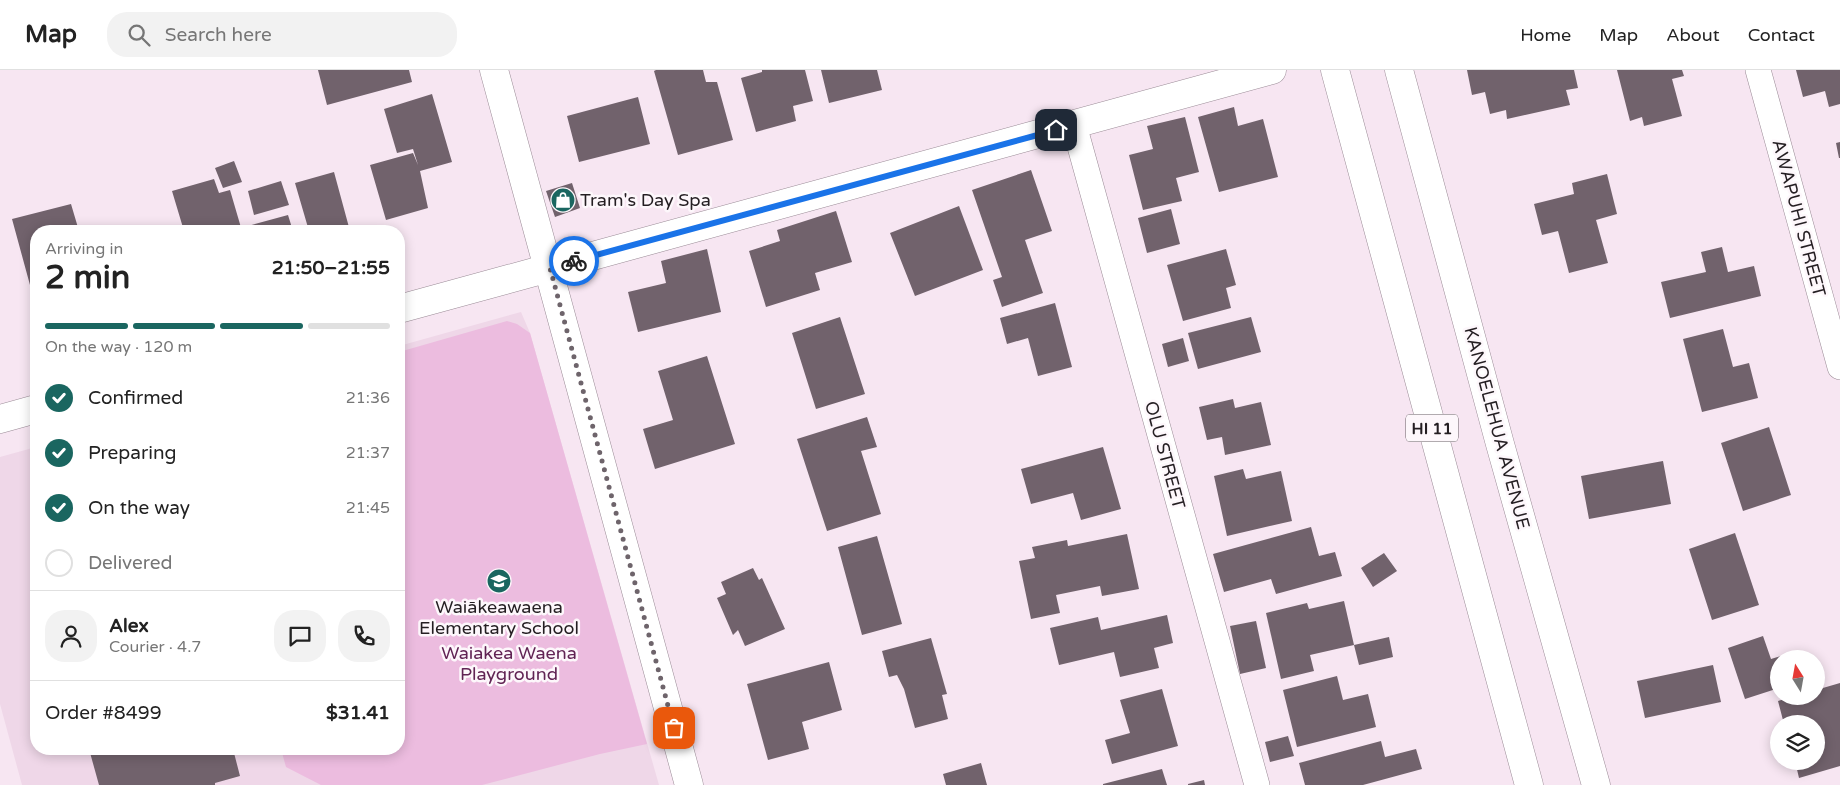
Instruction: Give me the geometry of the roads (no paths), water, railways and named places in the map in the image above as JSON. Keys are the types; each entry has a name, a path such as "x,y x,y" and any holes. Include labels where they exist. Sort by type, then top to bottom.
{"main road":[{"path":"494,70 550,268 689,785"},
{"path":"405,307 1272,70"},
{"name":"HI 11","path":"1335,70 1529,785"},
{"name":"KANOELEHUA AVENUE","path":"1399,70 1596,785"},
{"path":"0,419 30,411"}],"street":[{"name":"AWAPUHI STREET","path":"1758,70 1840,367"},
{"name":"OLU STREET","path":"1074,125 1256,785"}],"place":[{"name":"Tram's Day Spa","path":"563,200"},
{"name":"Waiākeawaena Elementary School","path":"499,581"}],"park label":[{"name":"Waiakea Waena Playground","path":"509,663"}]}
